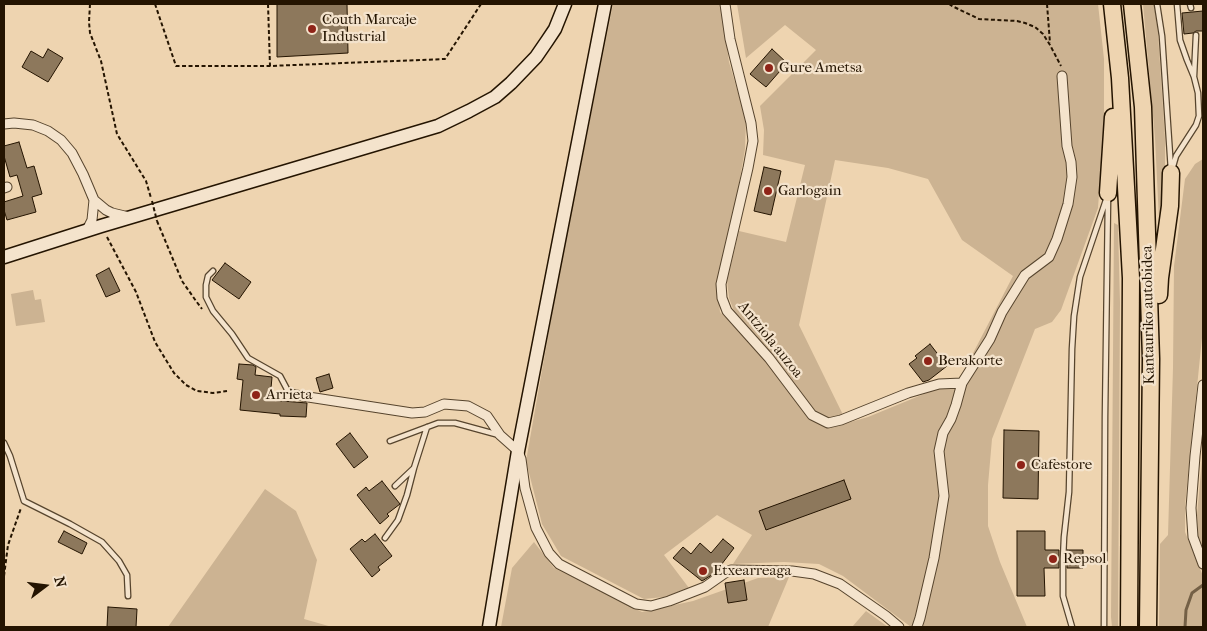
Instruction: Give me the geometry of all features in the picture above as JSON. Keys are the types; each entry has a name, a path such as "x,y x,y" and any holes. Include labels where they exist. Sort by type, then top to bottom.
{"highway":[{"name":"Kantauriko autobidea","path":"1112,4 1120,78 1131,278 1129,627"},
{"name":"Kantauriko autobidea","path":"1132,4 1143,107 1151,359 1148,627"},
{"path":"1108,193 1113,108 1120,78"},
{"path":"1151,359 1156,336 1160,278 1170,206 1171,174"}],"main road":[{"path":"4,257 87,230 438,126 495,97 525,69 536,57 555,29 565,4"},
{"path":"489,627 518,451 605,4"}],"street":[{"name":"Antziola auzoa","path":"725,4 730,39 751,124 753,141 722,284 722,298 727,311 769,358 812,415 828,423 841,420 908,393 939,384 962,383"},
{"path":"917,627 923,609 934,558 944,496 939,451 944,433 951,420 962,383 990,339 1002,312 1024,275 1048,257 1057,239 1068,204 1072,177 1067,146 1062,76"},
{"path":"4,124 32,125 48,131 61,140 72,153 94,200 112,213 131,217"},
{"path":"87,230 92,220 94,200"},
{"path":"1203,385 1191,508 1193,537 1203,564"},
{"path":"289,394 412,413 425,412 444,404 468,406 487,416 500,435 518,451 522,459 525,488 536,528 549,553 559,564 636,604 651,606 669,602 705,587 731,570 792,571 814,574 840,584 899,627"}],"lane":[{"path":"1157,4 1162,36 1171,174"},
{"path":"1171,174 1176,156 1196,125 1199,116 1198,93 1180,40 1177,4"},
{"path":"1194,77 1196,35"},
{"path":"1072,627 1063,596 1062,558 1069,492 1074,316 1080,277 1108,193"},
{"path":"1104,627 1108,193"},
{"path":"213,272 208,276 206,285 206,297 213,311 232,334 248,358 280,376 289,394"},
{"path":"390,441 438,423 455,424 500,435"},
{"path":"386,538 398,520 427,427"},
{"path":"4,443 24,501 102,542 119,561 127,575 128,596"},
{"path":"395,486 414,468"}],"path":[{"path":"90,4 88,22 90,33 101,62 117,134 146,180 157,221 182,281 202,308"},
{"path":"155,4 176,66 270,66 445,58 481,4"},
{"path":"268,4 270,66"},
{"path":"949,4 979,19 1017,21 1034,27 1043,34 1050,45 1060,66 1062,76"},
{"path":"1047,4 1050,45"},
{"path":"101,226 136,292 155,342 174,373 186,385 197,390 213,393 227,390"},
{"path":"4,576 8,544 24,501"}],"shaded area":[{"path":"613,4 721,4 729,62 746,120 745,149 738,190 717,283 720,312 744,337 729,298 727,281 739,231 786,242 805,165 763,155 764,130 760,106 816,50 785,25 746,58 737,4 1098,4 1104,59 1104,124 1098,208 1061,310 1052,322 1035,329 992,439 988,485 988,526 1000,562 1027,627 911,627 843,576 819,564 784,562 733,564 752,535 717,515 664,555 689,588 664,597 644,599 561,556 542,524 526,461 558,280","holes":["835,160 888,168 928,179 962,240 1013,276 955,388 941,387 868,417 847,423 799,325"]},
{"path":"1143,4 1154,4 1158,34 1165,139 1165,180 1159,220 1155,138"},
{"path":"1203,159 1203,328 1185,505 1185,532 1203,576 1203,627 1159,627 1160,544 1168,535 1174,266 1185,179 1195,164"},
{"path":"1114,223 1118,225 1120,303 1118,627 1112,627 1111,617"},
{"path":"33,290 35,300 41,299 45,322 16,326 11,294"},
{"path":"1203,449 1203,549 1198,537 1197,515"},
{"path":"265,489 296,511 317,560 304,619 332,627 168,627"},
{"path":"534,542 554,568 642,612 693,601 758,578 789,577 768,627 501,627 512,568"},
{"path":"866,611 888,627 852,627"}],"building":[{"name":"Couth Marcaje Industrial","path":"277,4 347,4 348,53 277,57"},
{"path":"1203,11 1203,31 1184,34 1182,13"},
{"path":"48,49 63,58 48,82 22,67 31,51 43,58"},
{"name":"Gure Ametsa","path":"772,49 787,63 766,87 750,74"},
{"path":"19,142 27,168 34,166 42,194 32,197 36,212 7,220 4,202 23,196 17,175 10,177 4,156 4,146"},
{"name":"Garlogain","path":"764,167 781,171 771,215 754,211"},
{"path":"225,263 251,282 239,299 212,280"},
{"path":"109,268 120,291 106,297 96,275"},
{"name":"Berakorte","path":"930,344 947,366 929,380 923,382 909,364 917,358 915,356"},
{"name":"Arrieta","path":"239,364 256,367 255,375 272,377 270,400 307,403 306,417 280,416 280,414 240,410 243,380 237,379"},
{"path":"329,374 333,388 320,392 316,378"},
{"name":"Cafestore","path":"1004,430 1039,431 1038,499 1003,498"},
{"path":"350,433 368,457 354,468 336,444"},
{"path":"844,480 851,499 766,530 759,511"},
{"path":"382,481 400,504 387,514 389,516 380,524 357,495 366,487 369,491"},
{"path":"64,531 87,543 82,554 58,542"},
{"path":"1017,531 1045,531 1045,550 1059,550 1059,568 1044,568 1045,596 1017,596"},
{"path":"375,534 392,556 378,567 380,570 372,577 350,549 362,539 365,542"},
{"name":"Etxearreaga","path":"723,539 734,548 715,573 702,581 673,558 683,547 691,554 700,543 711,553"},
{"path":"1067,550 1083,550 1083,568 1067,568"},
{"path":"744,580 747,600 728,603 725,583"},
{"path":"108,607 137,609 136,627 107,627"}],"waterway":[{"path":"1185,627 1186,610 1192,593 1203,585"}],"place":[{"name":"Couth Marcaje Industrial","path":"312,29"},
{"name":"Gure Ametsa","path":"769,68"},
{"name":"Garlogain","path":"768,191"},
{"name":"Berakorte","path":"928,361"},
{"name":"Arrieta","path":"256,395"},
{"name":"Cafestore","path":"1021,465"},
{"name":"Repsol","path":"1053,559"},
{"name":"Etxearreaga","path":"703,571"}]}
